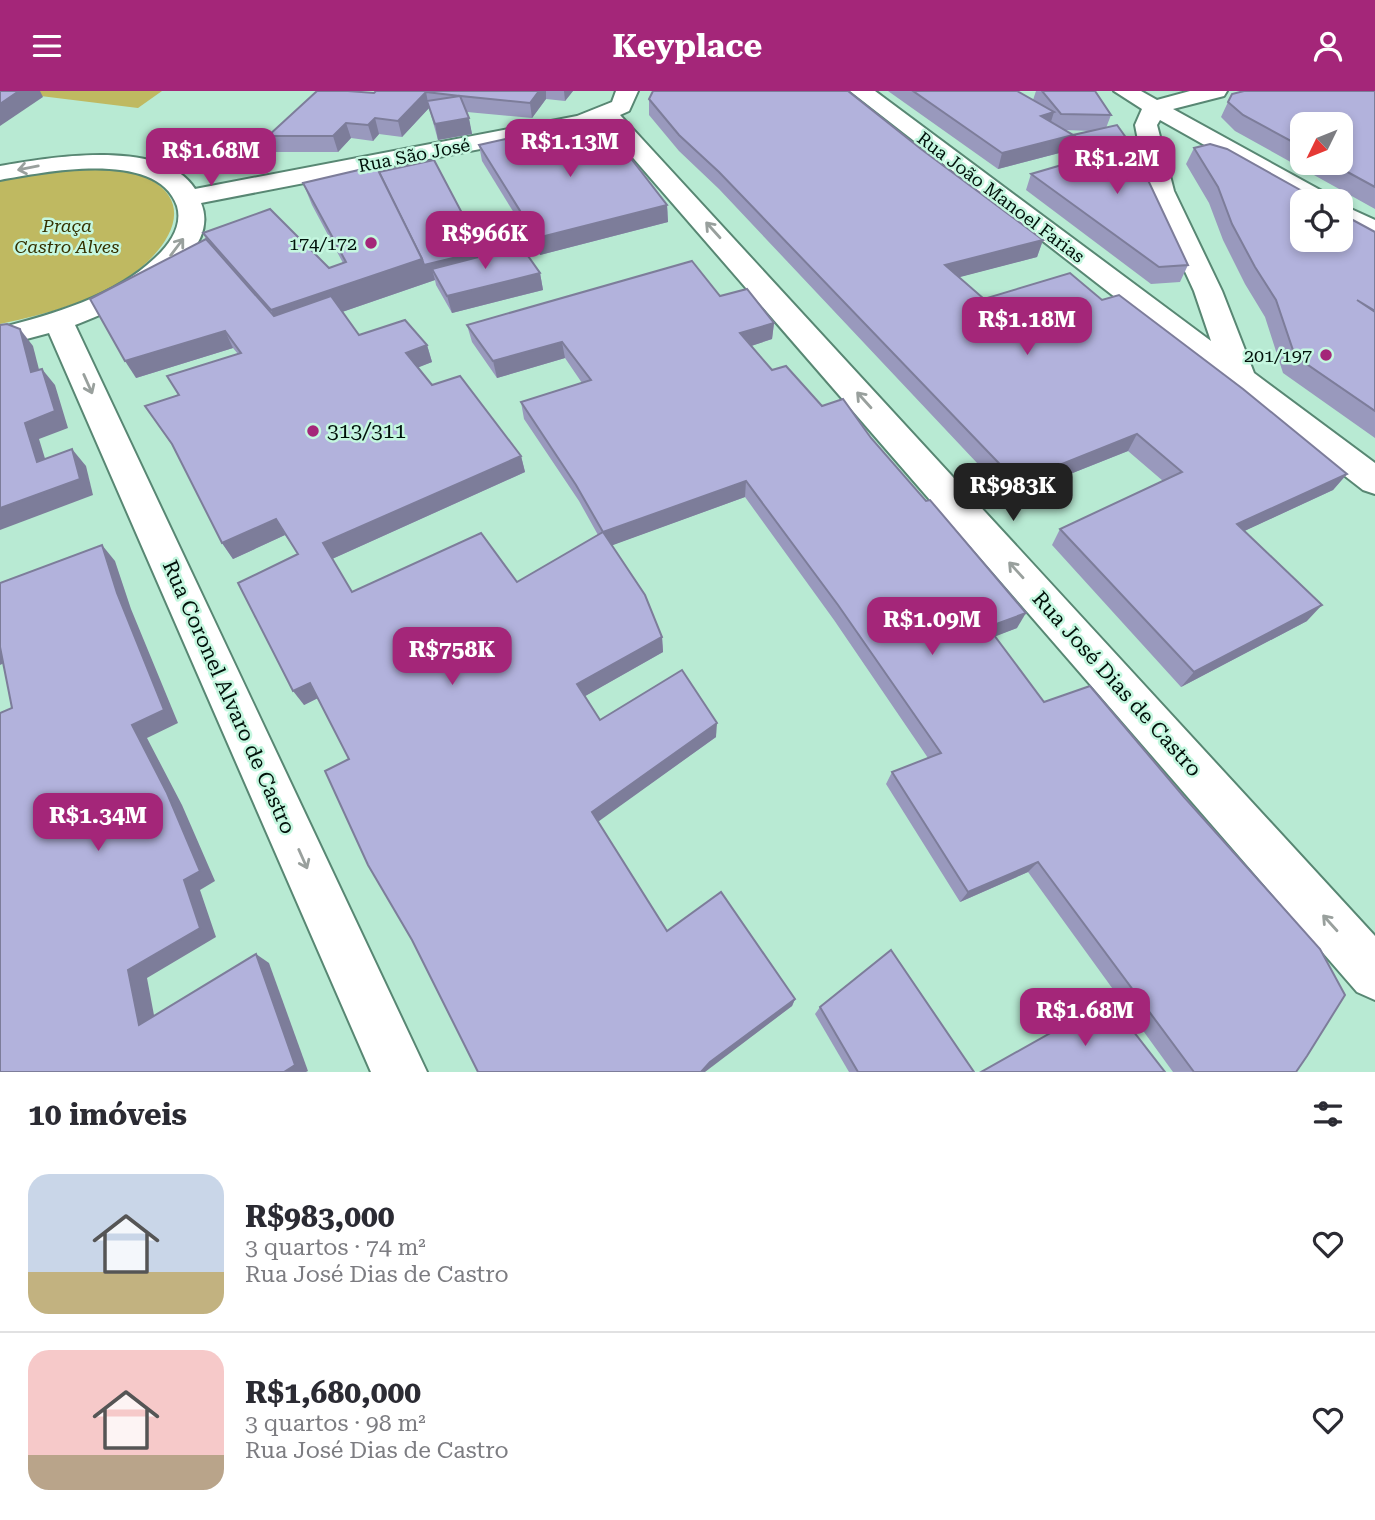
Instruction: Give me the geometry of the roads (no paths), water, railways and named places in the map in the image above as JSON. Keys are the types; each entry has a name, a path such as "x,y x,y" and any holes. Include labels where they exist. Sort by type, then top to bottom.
{"street":[{"name":"Rua João Manoel Farias","path":"861,91 1375,481"},
{"path":"1125,91 1301,189"},
{"path":"1154,107 1216,91"},
{"name":"Rua São José","path":"190,198 558,127 617,102"},
{"name":"Rua José Dias de Castro","path":"617,102 1375,974"},
{"path":"1154,107 1146,125 1161,191 1208,291 1240,378"},
{"path":"0,173 49,163 86,162 140,166 171,179 190,198 193,220 180,246 153,274 112,300 59,322 0,337"},
{"path":"1353,219 1375,231"},
{"name":"Rua Coronel Alvaro de Castro","path":"59,322 399,1072"}],"place":[{"name":"174/172","path":"371,243"},
{"name":"201/197","path":"1326,355"},
{"name":"313/311","path":"313,431"}],"park label":[{"name":"Praça Castro Alves","path":"67,236"}]}
